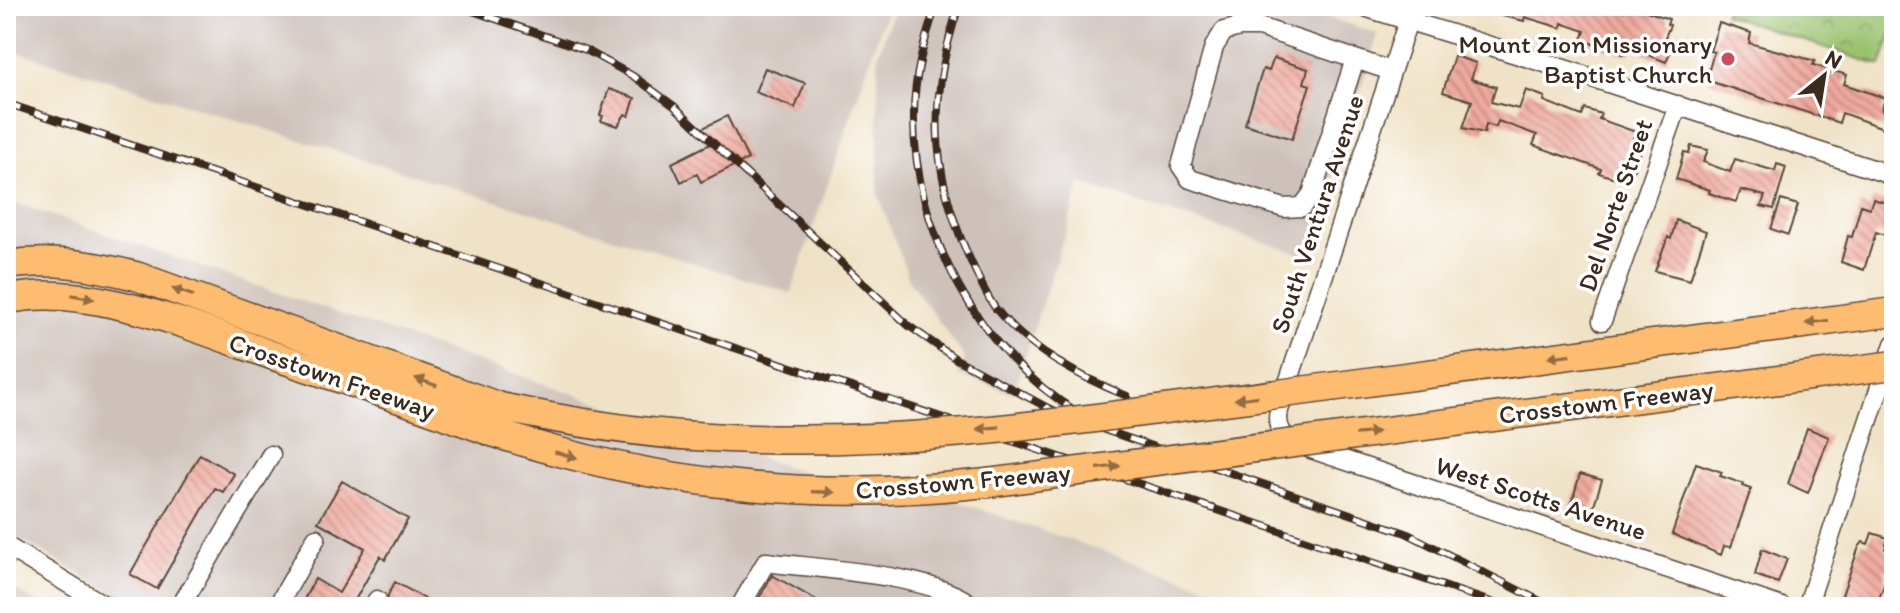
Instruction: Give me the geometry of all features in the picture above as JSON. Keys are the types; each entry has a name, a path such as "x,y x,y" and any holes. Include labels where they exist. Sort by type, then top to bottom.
{"highway":[{"name":"Crosstown Freeway","path":"6,265 63,262 98,266 136,276 496,420 587,461 686,480 785,490 886,492 987,483 1894,365"},
{"name":"Crosstown Freeway","path":"6,300 45,294 106,301 496,420 599,426 699,437 824,438 912,435 1098,418 1894,312"}],"street":[{"path":"1361,6 1410,14 1894,176"},
{"name":"South Ventura Avenue","path":"1285,438 1278,428 1279,410 1410,14"},
{"path":"1355,59 1312,194 1302,207 1284,208 1190,179 1181,166 1214,47 1224,31 1259,27 1355,59 1391,71"},
{"name":"Del Norte Street","path":"1602,321 1678,105"},
{"path":"1807,607 1894,344"},
{"name":"West Scotts Avenue","path":"1285,438 1782,607"},
{"path":"180,607 271,455"},
{"path":"277,607 316,538"},
{"path":"6,546 78,599 107,607"},
{"path":"740,607 766,562 911,580 965,599 974,607"}],"shaded area":[{"path":"6,6 888,6 791,293 6,48"},
{"path":"895,6 1293,6 1378,34 1307,256 1081,184 1013,393 958,375 965,358 910,282 878,194 878,54"},
{"path":"6,200 890,502 899,482 1268,607 137,607 6,531"},
{"path":"6,585 45,607 6,607"}],"green space":[{"path":"1727,6 1894,6 1894,28 1881,66 1724,14"}],"building":[{"path":"1482,6 1558,6 1577,12 1579,6 1611,6 1624,11 1626,6 1633,6 1669,19 1664,40 1673,44 1666,62 1628,47 1626,55 1582,40 1585,31 1562,23 1561,28 1525,17 1524,21 1482,11"},
{"path":"1719,23 1751,33 1749,43 1815,61 1813,65 1847,75 1844,84 1885,98 1882,110 1894,113 1894,132 1842,113 1839,123 1706,80 1714,52 1710,51"},
{"path":"1454,56 1476,63 1471,79 1496,87 1491,102 1519,109 1526,90 1582,116 1585,109 1601,114 1599,119 1636,132 1633,138 1642,147 1629,183 1599,173 1601,169 1533,145 1537,135 1498,121 1496,127 1486,124 1484,133 1463,128 1472,101 1443,92"},
{"path":"1274,58 1308,69 1304,83 1310,85 1292,139 1245,124 1263,69 1269,71"},
{"path":"765,68 805,83 795,108 755,92"},
{"path":"609,89 635,98 629,116 625,114 618,126 601,121 603,116 600,115"},
{"path":"727,116 748,159 701,182 697,174 681,182 672,163 710,144 703,128"},
{"path":"1691,146 1708,150 1703,162 1730,172 1735,159 1775,171 1777,164 1786,167 1774,209 1761,206 1765,196 1741,190 1736,202 1676,179 1684,152 1689,153"},
{"path":"1873,199 1894,205 1894,238 1876,232 1864,270 1841,262 1861,205 1870,208"},
{"path":"1781,200 1798,205 1788,235 1771,229"},
{"path":"1676,220 1706,231 1690,280 1655,271 1668,237 1671,239"},
{"path":"1807,428 1829,437 1808,493 1788,484"},
{"path":"200,454 234,474 223,492 215,488 157,589 130,574"},
{"path":"1696,463 1722,472 1720,476 1751,489 1731,547 1724,546 1721,555 1672,534"},
{"path":"1580,474 1602,480 1592,511 1571,505"},
{"path":"342,481 408,519 385,560 380,556 351,607 300,607 315,579 339,593 365,548 318,522"},
{"path":"1872,533 1888,538 1885,549 1894,553 1894,572 1885,569 1885,582 1876,607 1842,595 1859,547 1863,542 1868,544"},
{"path":"1762,549 1787,559 1778,583 1755,575"},
{"path":"772,575 828,607 754,607"},
{"path":"395,582 439,607 387,607 388,595"}],"railway":[{"path":"458,6 586,50 633,76 674,106 909,326 956,359 1050,409 1087,424 1406,533 1552,607"},
{"path":"936,6 920,59 914,114 916,158 925,201 939,244 958,285 982,323 1011,358 1043,388 1079,413"},
{"path":"959,6 942,70 938,131 946,192 968,255 996,309 1024,338 1073,371 1127,396"},
{"path":"6,103 1506,607"}],"place":[{"name":"Mount Zion Missionary Baptist Church","path":"1728,59"}]}
